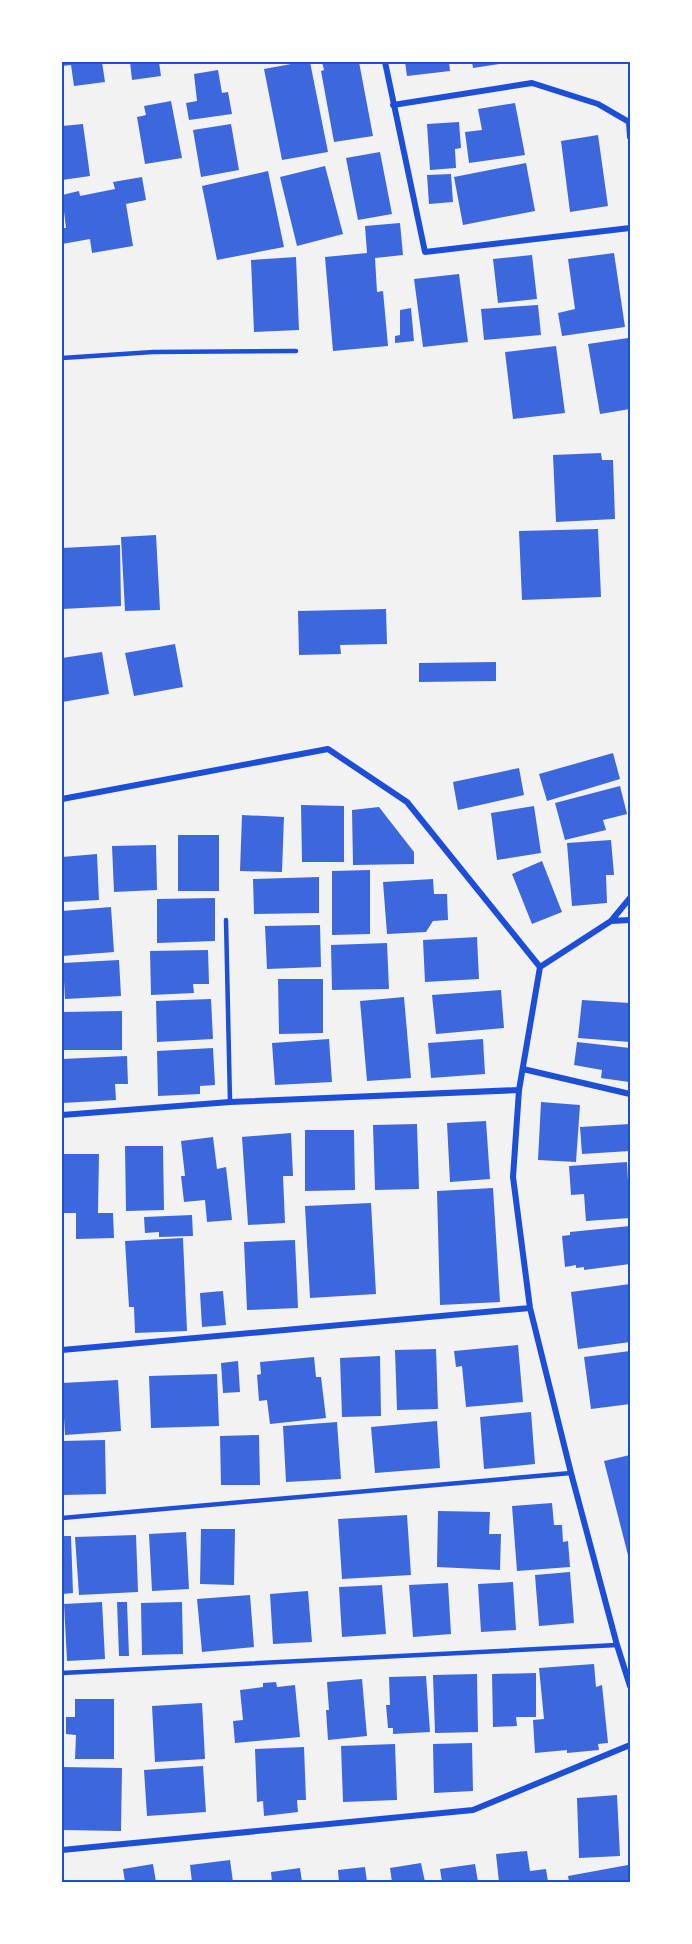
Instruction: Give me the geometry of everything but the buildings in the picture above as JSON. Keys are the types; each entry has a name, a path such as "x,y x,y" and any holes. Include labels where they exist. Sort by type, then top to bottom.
{"street":[{"path":"385,62 425,252 630,228"},
{"path":"393,105 532,83 598,104 630,122 630,137"},
{"path":"62,799 328,749 407,802 540,968"},
{"path":"630,898 611,921 540,968 519,1090 513,1177 530,1308 571,1473 630,1686"},
{"path":"611,921 630,920"},
{"path":"523,1068 630,1094"},
{"path":"62,1115 230,1102 519,1090"},
{"path":"62,1350 530,1308"},
{"path":"62,1850 473,1810 630,1745"}],"lane":[{"path":"62,358 153,352 296,351"},
{"path":"226,920 230,1102"},
{"path":"62,1518 571,1473"},
{"path":"62,1673 617,1645"}]}
